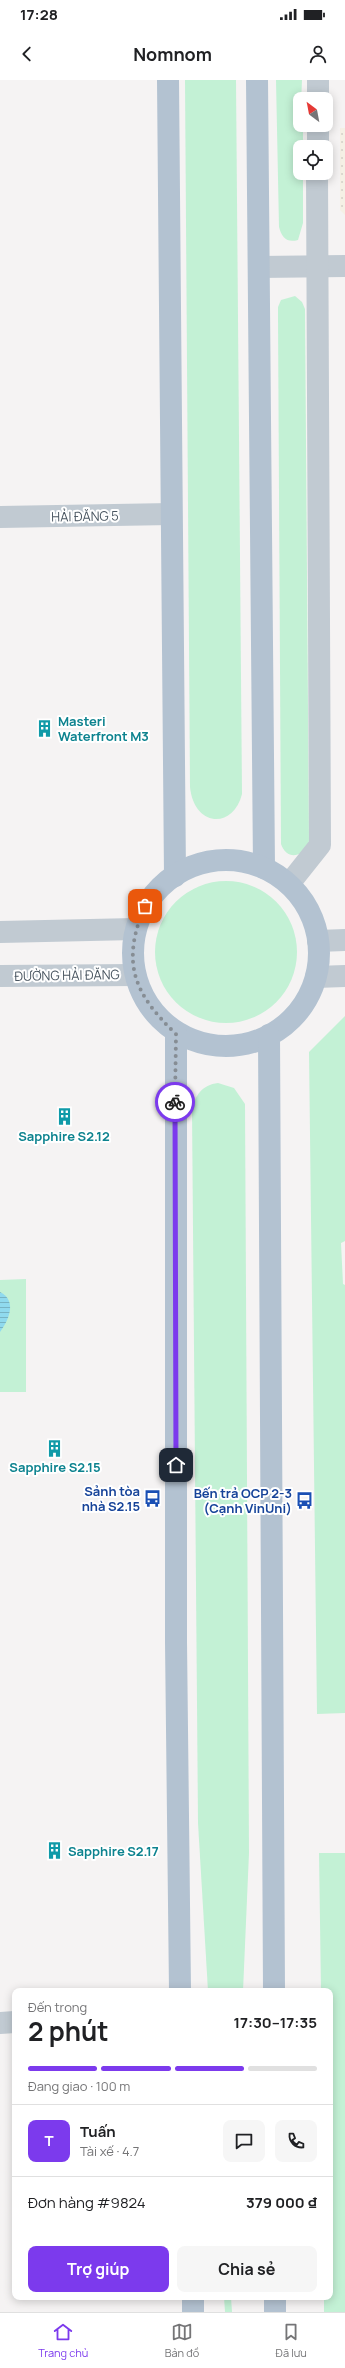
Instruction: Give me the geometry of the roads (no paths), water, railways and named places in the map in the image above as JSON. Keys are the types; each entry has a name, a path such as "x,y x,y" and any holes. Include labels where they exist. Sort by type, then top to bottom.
{"main road":[{"path":"168,80 175,876"},
{"path":"257,80 264,868"},
{"path":"226,860 248,863 264,868 289,884 304,902 314,923 318,941 319,962 316,976 306,1000 290,1020 269,1035 240,1045 209,1045 176,1034 160,1019 144,999 134,975 132,952 136,929 145,906 161,886 175,876 203,863 226,860"},
{"path":"176,1034 176,1642 180,1988"},
{"path":"269,1035 274,1988"},
{"path":"193,2300 193,2312"},
{"path":"275,2300 275,2312"}],"street":[{"path":"318,80 318,92"},
{"path":"289,884 320,845 318,180"},
{"path":"259,267 345,266"},
{"name":"HẢI ĐĂNG 5","path":"0,517 171,514"},
{"path":"0,932 136,929"},
{"path":"318,941 345,940"},
{"name":"ĐƯỜNG HẢI ĐĂNG","path":"0,976 134,975"},
{"path":"316,976 345,976"},
{"path":"0,2023 12,2022"}],"water":[{"path":"0,1292 9,1300 10,1311 0,1332"}],"place":[{"name":"Masteri Waterfront M3","path":"45,728"},
{"name":"Sapphire S2.12","path":"64,1117"},
{"name":"Sapphire S2.15","path":"55,1448"},
{"name":"Sảnh tòa nhà S2.15","path":"153,1498"},
{"name":"Bến trả OCP 2-3 (Cạnh VinUni)","path":"305,1500"},
{"name":"Sapphire S2.17","path":"55,1851"}]}
